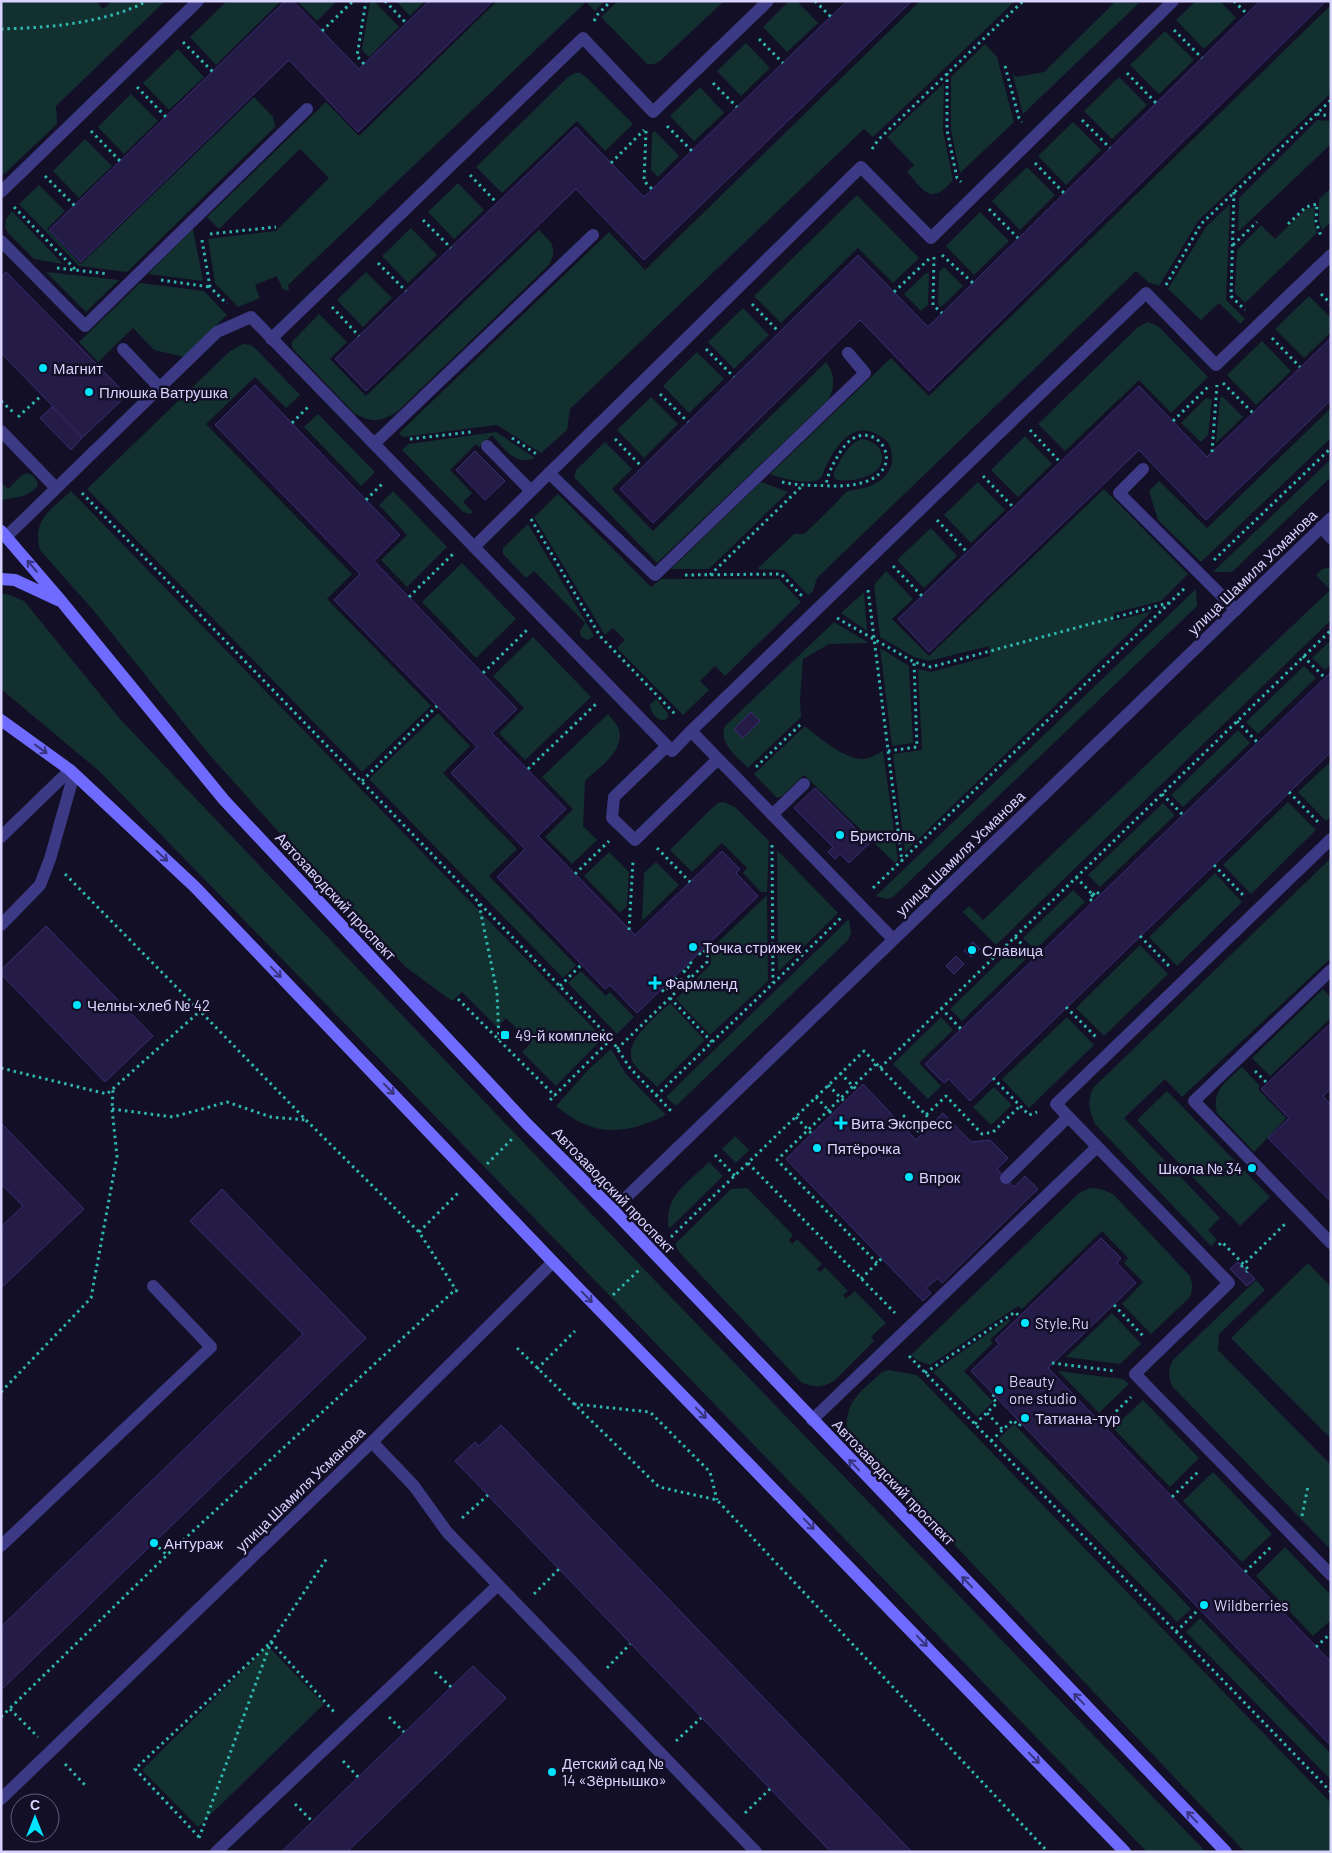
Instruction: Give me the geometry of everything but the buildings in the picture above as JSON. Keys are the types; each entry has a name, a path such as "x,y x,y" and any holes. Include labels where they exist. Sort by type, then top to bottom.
{"street":[{"path":"5,196 32,162 198,1"},
{"path":"271,339 583,38 654,112 768,1"},
{"path":"471,543 531,491 861,166 931,238 1173,1"},
{"path":"1,241 84,326 307,109"},
{"path":"374,444 593,235"},
{"path":"4,533 56,488 217,332 251,317 672,751 1016,416 1146,293 1217,371 1259,325 1329,256"},
{"path":"122,349 160,388"},
{"path":"549,473 654,575 865,372 848,353"},
{"path":"1,430 56,488"},
{"path":"487,446 531,491"},
{"path":"1143,469 1119,493 1236,610"},
{"name":"улица Шамиля Усманова","path":"612,1210 1331,518"},
{"path":"1321,527 1331,538"},
{"name":"Автозаводский проспект","path":"4,533 224,800 526,1124 612,1210 1226,1852"},
{"path":"1,579 15,580 62,602"},
{"path":"1,720 72,772 195,887 554,1262 1125,1852"},
{"path":"692,731 893,940"},
{"path":"667,746 614,798 612,818 622,828 639,837 718,759"},
{"path":"1,837 72,772"},
{"path":"1,925 40,885 50,859 72,772"},
{"path":"772,815 804,784"},
{"path":"1327,834 1257,910 1056,1104 1229,1283 1135,1374 1331,1575"},
{"path":"1331,970 1194,1100 1331,1243"},
{"path":"1006,1178 1068,1117"},
{"path":"812,1420 1097,1147"},
{"name":"улица Шамиля Усманова","path":"1,1799 372,1442 554,1262"},
{"path":"1,1546 211,1347 153,1286"},
{"path":"372,1442 414,1486 447,1532 756,1852"},
{"path":"216,1852 498,1585"}],"path":[{"path":"1,29 25,28 103,18 147,1"},
{"path":"322,31 353,1"},
{"path":"364,64 357,56 366,1"},
{"path":"385,1 406,23"},
{"path":"815,1 831,17"},
{"path":"861,166 878,140 1023,1"},
{"path":"1234,1 1247,14"},
{"path":"1159,15 1202,58"},
{"path":"745,24 783,63"},
{"path":"170,28 213,72"},
{"path":"1113,60 1156,103"},
{"path":"1005,66 1019,118 1036,136"},
{"path":"699,68 737,107"},
{"path":"947,72 947,130 957,178 1018,238"},
{"path":"124,73 166,117"},
{"path":"1155,302 1201,224 1331,100"},
{"path":"1067,105 1110,148"},
{"path":"654,112 692,151"},
{"path":"1316,114 1331,116"},
{"path":"78,118 120,161"},
{"path":"611,163 646,129 644,181 652,190"},
{"path":"1022,150 1064,193"},
{"path":"456,161 497,203"},
{"path":"32,162 75,206"},
{"path":"1234,192 1231,296 1300,367"},
{"path":"5,196 76,270"},
{"path":"1288,224 1306,207 1317,204 1316,222 1329,256"},
{"path":"409,206 450,248"},
{"path":"1233,245 1257,222"},
{"path":"232,310 210,287 201,235 276,227"},
{"path":"364,249 406,291"},
{"path":"894,292 934,254 944,255 973,283"},
{"path":"934,254 933,305 942,313"},
{"path":"736,289 779,332"},
{"path":"318,293 360,336"},
{"path":"691,334 734,377"},
{"path":"1217,371 1253,413"},
{"path":"1172,421 1217,371"},
{"path":"1212,452 1217,371"},
{"path":"645,378 688,422"},
{"path":"18,418 42,394"},
{"path":"1016,416 1060,462"},
{"path":"599,423 642,467"},
{"path":"425,438 472,432"},
{"path":"760,474 775,481 802,485 842,486 863,483 876,477 884,469 887,462 883,444 878,438 868,436 862,435 852,438 844,446 829,472 826,485"},
{"path":"656,1096 902,862 1331,448"},
{"path":"969,462 1014,508"},
{"path":"710,575 802,485"},
{"path":"76,486 611,1039 630,1068 671,1110"},
{"path":"520,501 600,636 692,731"},
{"path":"923,506 967,552"},
{"path":"409,597 471,543"},
{"path":"878,550 922,596"},
{"path":"865,562 902,862"},
{"path":"654,575 781,574 804,599 914,662 930,666 1170,602"},
{"path":"483,673 542,616"},
{"path":"880,1068 1331,630"},
{"path":"1304,656 1324,678"},
{"path":"888,751 917,747 914,662"},
{"path":"528,769 612,688"},
{"path":"361,781 437,706"},
{"path":"1237,720 1258,742"},
{"path":"740,782 802,723"},
{"path":"1289,792 1327,834"},
{"path":"1162,794 1183,815"},
{"path":"772,815 773,984"},
{"path":"575,874 622,828"},
{"path":"639,837 690,882"},
{"path":"630,930 639,837"},
{"path":"1,1717 167,1555 457,1291 419,1232 306,1120 50,859"},
{"path":"1214,865 1257,910"},
{"path":"1076,877 1093,894"},
{"path":"1093,902 1089,898 1096,891 1100,896"},
{"path":"479,903 497,992 499,1040"},
{"path":"1140,936 1184,981"},
{"path":"1015,937 1035,958"},
{"path":"617,1049 707,962 708,948 701,955 699,953"},
{"path":"690,962 692,964 684,972 690,978"},
{"path":"560,986 582,964"},
{"path":"662,990 664,992 678,977 685,984"},
{"path":"670,998 712,1042"},
{"path":"458,999 555,1096"},
{"path":"1066,1007 1110,1052"},
{"path":"941,1008 961,1029"},
{"path":"1,1068 107,1094 200,1011"},
{"path":"550,1100 611,1039"},
{"path":"671,1237 864,1051 934,1123"},
{"path":"876,1064 777,1160 877,1263"},
{"path":"840,1073 857,1090"},
{"path":"993,1078 1029,1115"},
{"path":"828,1085 844,1102"},
{"path":"1,1392 91,1298 117,1156 112,1109 113,1090"},
{"path":"926,1115 946,1096 982,1134 993,1132 1020,1106"},
{"path":"816,1097 832,1114"},
{"path":"112,1109 173,1117 227,1102 271,1117 306,1120"},
{"path":"899,1122 904,1116 922,1134"},
{"path":"796,1117 812,1134"},
{"path":"918,1131 929,1119"},
{"path":"484,1166 516,1134"},
{"path":"716,1156 735,1176"},
{"path":"748,1163 895,1313 894,1341 1331,1792"},
{"path":"419,1232 462,1189"},
{"path":"1243,1264 1300,1210"},
{"path":"861,1279 882,1258"},
{"path":"611,1297 642,1267"},
{"path":"1114,1305 1158,1352"},
{"path":"925,1373 1015,1312 1020,1316"},
{"path":"537,1369 575,1331"},
{"path":"517,1348 659,1487 717,1500"},
{"path":"1052,1363 1135,1374"},
{"path":"1102,1425 1145,1384"},
{"path":"975,1424 997,1403 992,1397 994,1396"},
{"path":"573,1404 650,1412 710,1472 717,1500 1048,1852"},
{"path":"987,1413 1003,1430"},
{"path":"991,1441 1013,1420 1019,1426 1021,1423"},
{"path":"1172,1497 1215,1456"},
{"path":"1301,1519 1308,1486"},
{"path":"447,1532 488,1495"},
{"path":"1245,1572 1288,1531"},
{"path":"154,1543 167,1555"},
{"path":"199,1837 271,1642 326,1558"},
{"path":"520,1608 559,1569"},
{"path":"1176,1632 1200,1609"},
{"path":"1316,1647 1331,1633"},
{"path":"271,1642 347,1726"},
{"path":"201,1844 199,1837 135,1769 271,1642"},
{"path":"593,1683 630,1644"},
{"path":"662,1754 701,1718"},
{"path":"732,1826 770,1789"}],"green space":[{"path":"1,1 96,1 103,9 112,1 165,1 56,106 57,124 1,177"},
{"path":"227,1 281,1 216,65 190,37"},
{"path":"297,1 337,1 317,21"},
{"path":"370,1 374,1 399,27 369,57 362,50"},
{"path":"396,1 425,1 410,16"},
{"path":"497,1 605,1 595,11 586,2 288,285 289,290 287,291 282,288 277,276 255,285 260,298 238,307 215,283 208,239 276,231 329,178 300,149 219,229 207,217 326,102 359,136"},
{"path":"618,1 724,1 660,61 654,64 647,64 601,17"},
{"path":"789,1 797,1 818,23 787,52 763,27"},
{"path":"920,1 1015,1 873,137 864,129 570,409 567,430 541,453 497,425 403,437 399,433 609,232 645,270"},
{"path":"1196,1 1220,1 1236,18 1204,49 1176,20"},
{"path":"1115,2 1139,3 1023,114 1012,72 1016,77 1044,72"},
{"path":"1331,5 1331,93 1198,221 1159,286 1148,282 1136,271 817,578 813,591 808,595 784,570 757,569 794,534 804,534 847,492 877,483 882,479 889,470 892,452 883,438 873,432 864,430 848,436 841,442 819,479 802,482 770,474 891,358 929,396"},
{"path":"1165,31 1194,60 1159,94 1130,65"},
{"path":"746,43 770,68 741,96 717,71"},
{"path":"985,44 997,57 1014,122 960,173 951,130 951,77"},
{"path":"178,49 204,77 169,110 143,83"},
{"path":"575,73 580,73 586,77 633,124 605,151 577,121 502,193 476,167 568,77"},
{"path":"1119,77 1147,105 1112,139 1084,111"},
{"path":"944,83 943,131 953,180 942,191 934,194 925,191 907,172 914,165 887,137"},
{"path":"700,87 724,113 694,141 670,116"},
{"path":"131,94 158,121 124,154 98,127"},
{"path":"254,97 273,117 275,127 127,272 79,266 19,204 39,185 65,211 47,229 81,264"},
{"path":"1317,120 1331,121 1331,144 1238,232 1239,198"},
{"path":"1073,122 1101,150 1066,185 1038,156"},
{"path":"655,131 679,156 658,177 651,170 652,134"},
{"path":"85,139 112,166 79,198 53,171"},
{"path":"1027,167 1055,195 1020,230 992,201"},
{"path":"458,183 484,210 454,239 428,212"},
{"path":"1331,188 1331,222 1322,230 1319,221 1319,199"},
{"path":"857,195 919,258 893,283 858,248 781,323 754,296"},
{"path":"1230,204 1226,300 1245,319 1240,324 1219,303 1201,320 1168,289 1206,227"},
{"path":"1315,207 1314,223 1317,233 1245,303 1235,293 1237,250 1261,225 1275,239 1306,209"},
{"path":"12,211 63,264 34,259 8,233 5,227 6,219"},
{"path":"980,212 1009,241 974,275 946,246"},
{"path":"411,228 437,255 408,283 382,256"},
{"path":"193,229 203,281 148,274"},
{"path":"539,230 550,242 553,249 549,265 397,412 391,415 371,420 354,413 292,348 292,342 319,314 347,342 330,359 366,396"},
{"path":"944,267 963,286 941,307 938,304 939,272"},
{"path":"46,272 119,280 86,312"},
{"path":"366,272 392,298 363,327 337,300"},
{"path":"926,273 929,273 928,305 921,311 904,294"},
{"path":"140,283 204,291 227,315 184,357 154,350 133,328 98,362 79,342"},
{"path":"1309,296 1331,318 1331,332 1304,358 1275,329"},
{"path":"743,308 769,335 734,369 708,342"},
{"path":"1148,322 1158,326 1208,377 1171,413 1139,380 1065,451 1038,424 1138,327"},
{"path":"1262,341 1291,371 1256,405 1227,375"},
{"path":"243,344 251,345 257,350 300,395 286,408 255,377 206,424 352,574 327,599 431,706 362,772 87,489 230,351"},
{"path":"697,352 724,379 689,413 663,386"},
{"path":"826,362 833,380 829,399 657,563 574,477 576,470 605,442 632,469 612,489 653,531"},
{"path":"1222,396 1243,417 1216,443 1220,398"},
{"path":"651,397 678,424 644,458 617,430"},
{"path":"1206,398 1212,399 1208,435 1201,442 1181,423"},
{"path":"1331,408 1331,438 1201,562 1158,520 1149,491 1159,481 1207,528"},
{"path":"318,414 375,472 361,486 304,427"},
{"path":"496,432 535,458 521,460 510,455 492,435 479,447 476,444 450,470 472,493 463,502 473,512 470,514 463,512 402,450 408,444"},
{"path":"1025,436 1052,464 1018,497 991,470"},
{"path":"861,439 875,444 881,451 882,461 880,466 872,474 861,478 837,480 834,477 834,472 842,457 852,445"},
{"path":"1331,459 1331,477 1232,572 1213,572"},
{"path":"27,473 34,477 38,486 26,495 1,500 1,482 8,489 22,475"},
{"path":"761,482 788,492 709,569 671,569"},
{"path":"978,482 1005,510 971,543 944,515"},
{"path":"1104,489 1188,574 1161,601 1114,613 1114,621 1152,611 905,852 893,754 922,750 918,669 931,672 990,656 989,646 929,661 914,657 880,637 874,585 886,571 913,599 892,619 929,656"},
{"path":"71,491 603,1038 556,1086 522,1052 531,1043 506,1018 497,1027 462,992 452,1001 407,968 359,922 207,752 94,611 40,550 38,539 41,523 50,510"},
{"path":"393,491 447,547 407,587 381,560 407,535 379,505"},
{"path":"558,494 651,587 661,579 779,579 801,602 725,676 715,666 700,681 709,690 683,715 617,648 625,640 613,628 605,635 534,517"},
{"path":"528,524 594,636 588,640 581,637 580,631 585,623 534,571 526,578 503,554 503,548"},
{"path":"931,528 957,556 924,588 897,560"},
{"path":"462,563 516,619 476,658 422,602"},
{"path":"1331,568 1331,620 996,945 963,912 969,906 983,920 1330,590 1316,575 1322,569"},
{"path":"1196,589 1197,606 893,897 886,899 876,896"},
{"path":"864,592 867,631 841,613"},
{"path":"1,594 7,594 24,601 121,720 642,1267 1206,1852 1147,1852 98,770 1,689"},
{"path":"834,622 869,643 829,644 803,659 800,699 801,717 748,768 726,744 724,738 725,726"},
{"path":"533,637 591,697 525,760 499,733 524,708 493,676"},
{"path":"1331,640 1331,664 1325,670 1312,658"},
{"path":"880,648 909,666 913,743 892,746"},
{"path":"1304,666 1316,678 1258,734 1246,722"},
{"path":"656,699 668,713 668,717 665,720 654,716 651,710 650,705"},
{"path":"438,713 470,746 443,773 517,849 489,876 576,965 563,978 369,779"},
{"path":"608,714 619,730 620,738 618,745 609,759 585,781 583,826 597,840 572,864 545,837 573,809 542,777"},
{"path":"805,726 835,749 853,757 869,758 883,751 898,860 895,863 804,775 782,796 777,798 754,774"},
{"path":"1238,730 1250,743 1183,807 1171,795"},
{"path":"1331,761 1331,816 1326,821 1298,792"},
{"path":"724,802 735,807 769,841 767,892 761,892 743,873 747,868 722,843 692,872 670,850 712,808 718,803"},
{"path":"1288,802 1316,830 1251,894 1223,865"},
{"path":"1163,803 1175,815 1100,887 1088,875"},
{"path":"777,850 838,913 778,972"},
{"path":"609,852 629,872 627,906 620,913 584,876"},
{"path":"1331,858 1331,958 1182,1097 1165,1079 1124,1118 1220,1218 1208,1230 1217,1240 1211,1246 1095,1124 1091,1115 1091,1093 1093,1088"},
{"path":"656,862 679,885 642,921 644,873"},
{"path":"1215,873 1242,902 1177,966 1149,937"},
{"path":"1073,890 1085,902 1035,950 1023,938"},
{"path":"767,895 768,981 710,1035 676,999 711,964 711,949"},
{"path":"849,919 851,933 848,940 676,1106 666,1097"},
{"path":"1140,945 1168,974 1104,1036 1076,1008"},
{"path":"1015,946 1027,958 962,1021 950,1009"},
{"path":"581,971 606,996 610,992 634,1017 617,1034 568,983"},
{"path":"1323,989 1331,998 1331,1018 1270,1076 1252,1058"},
{"path":"670,1003 705,1040 657,1087 634,1064 631,1056 632,1047 642,1030"},
{"path":"941,1017 953,1030 919,1063 941,1086 928,1099 893,1064"},
{"path":"1067,1017 1094,1045 1029,1108 1002,1079"},
{"path":"611,1049 626,1074 666,1115 636,1127 609,1130 583,1123 556,1106 588,1070"},
{"path":"1242,1067 1260,1086 1258,1089 1286,1118 1254,1152 1217,1113 1216,1098 1218,1092"},
{"path":"994,1087 1012,1105 991,1125 973,1107"},
{"path":"1167,1091 1270,1197 1240,1226 1137,1120"},
{"path":"735,1136 749,1150 736,1163 722,1149"},
{"path":"709,1162 723,1176 669,1229 668,1218 673,1199"},
{"path":"747,1188 793,1235 789,1240 792,1244 797,1239 822,1264 817,1269 820,1272 825,1267 848,1291 843,1295 846,1299 855,1291 886,1323 871,1337 874,1341 830,1383 818,1386 801,1382 679,1252 675,1244 731,1189"},
{"path":"1089,1188 1101,1189 1113,1194 1189,1275 1192,1286 1190,1297 1151,1334 1122,1304 1143,1282 1124,1263 1128,1258 1102,1231 1022,1309 1018,1306 930,1365 917,1360 911,1355 1078,1194"},
{"path":"1308,1263 1331,1287 1331,1439 1231,1338"},
{"path":"1256,1280 1265,1290 1219,1334 1218,1350 1331,1465 1331,1550 1172,1386 1170,1379 1169,1370 1173,1360"},
{"path":"1112,1313 1141,1344 1120,1364 1066,1357"},
{"path":"1009,1319 1010,1321 990,1340 993,1343 964,1371 993,1402 977,1417 933,1372"},
{"path":"888,1370 917,1375 1331,1803 1331,1852 1245,1852 847,1431 848,1412 851,1404 861,1391 882,1372"},
{"path":"1058,1371 1123,1379 1129,1384 1099,1413"},
{"path":"1143,1400 1199,1458 1170,1487 1113,1428"},
{"path":"1014,1424 1191,1609 1177,1622 998,1439"},
{"path":"1213,1472 1272,1534 1242,1562 1183,1501"},
{"path":"1285,1547 1331,1595 1331,1620 1313,1636 1256,1576"},
{"path":"1200,1618 1331,1754 1331,1780 1186,1632"},
{"path":"268,1646 324,1704 198,1827 142,1770"}],"place":[{"name":"Магнит","path":"43,368"},
{"name":"Плюшка Ватрушка","path":"89,392"},
{"name":"Бристоль","path":"840,835"},
{"name":"Точка стрижек","path":"693,947"},
{"name":"Славица","path":"972,950"},
{"name":"Фармленд","path":"655,983"},
{"name":"Челны-хлеб № 42","path":"77,1005"},
{"name":"49-й комплекс","path":"505,1035"},
{"name":"Вита Экспресс","path":"841,1123"},
{"name":"Пятёрочка","path":"817,1148"},
{"name":"Школа № 34","path":"1252,1168"},
{"name":"Впрок","path":"909,1177"},
{"name":"Style.Ru","path":"1025,1323"},
{"name":"Beauty one studio","path":"999,1390"},
{"name":"Татиана-тур","path":"1025,1418"},
{"name":"Антураж","path":"154,1543"},
{"name":"Wildberries","path":"1204,1605"},
{"name":"Детский сад № 14 «Зёрнышко»","path":"552,1772"}]}
